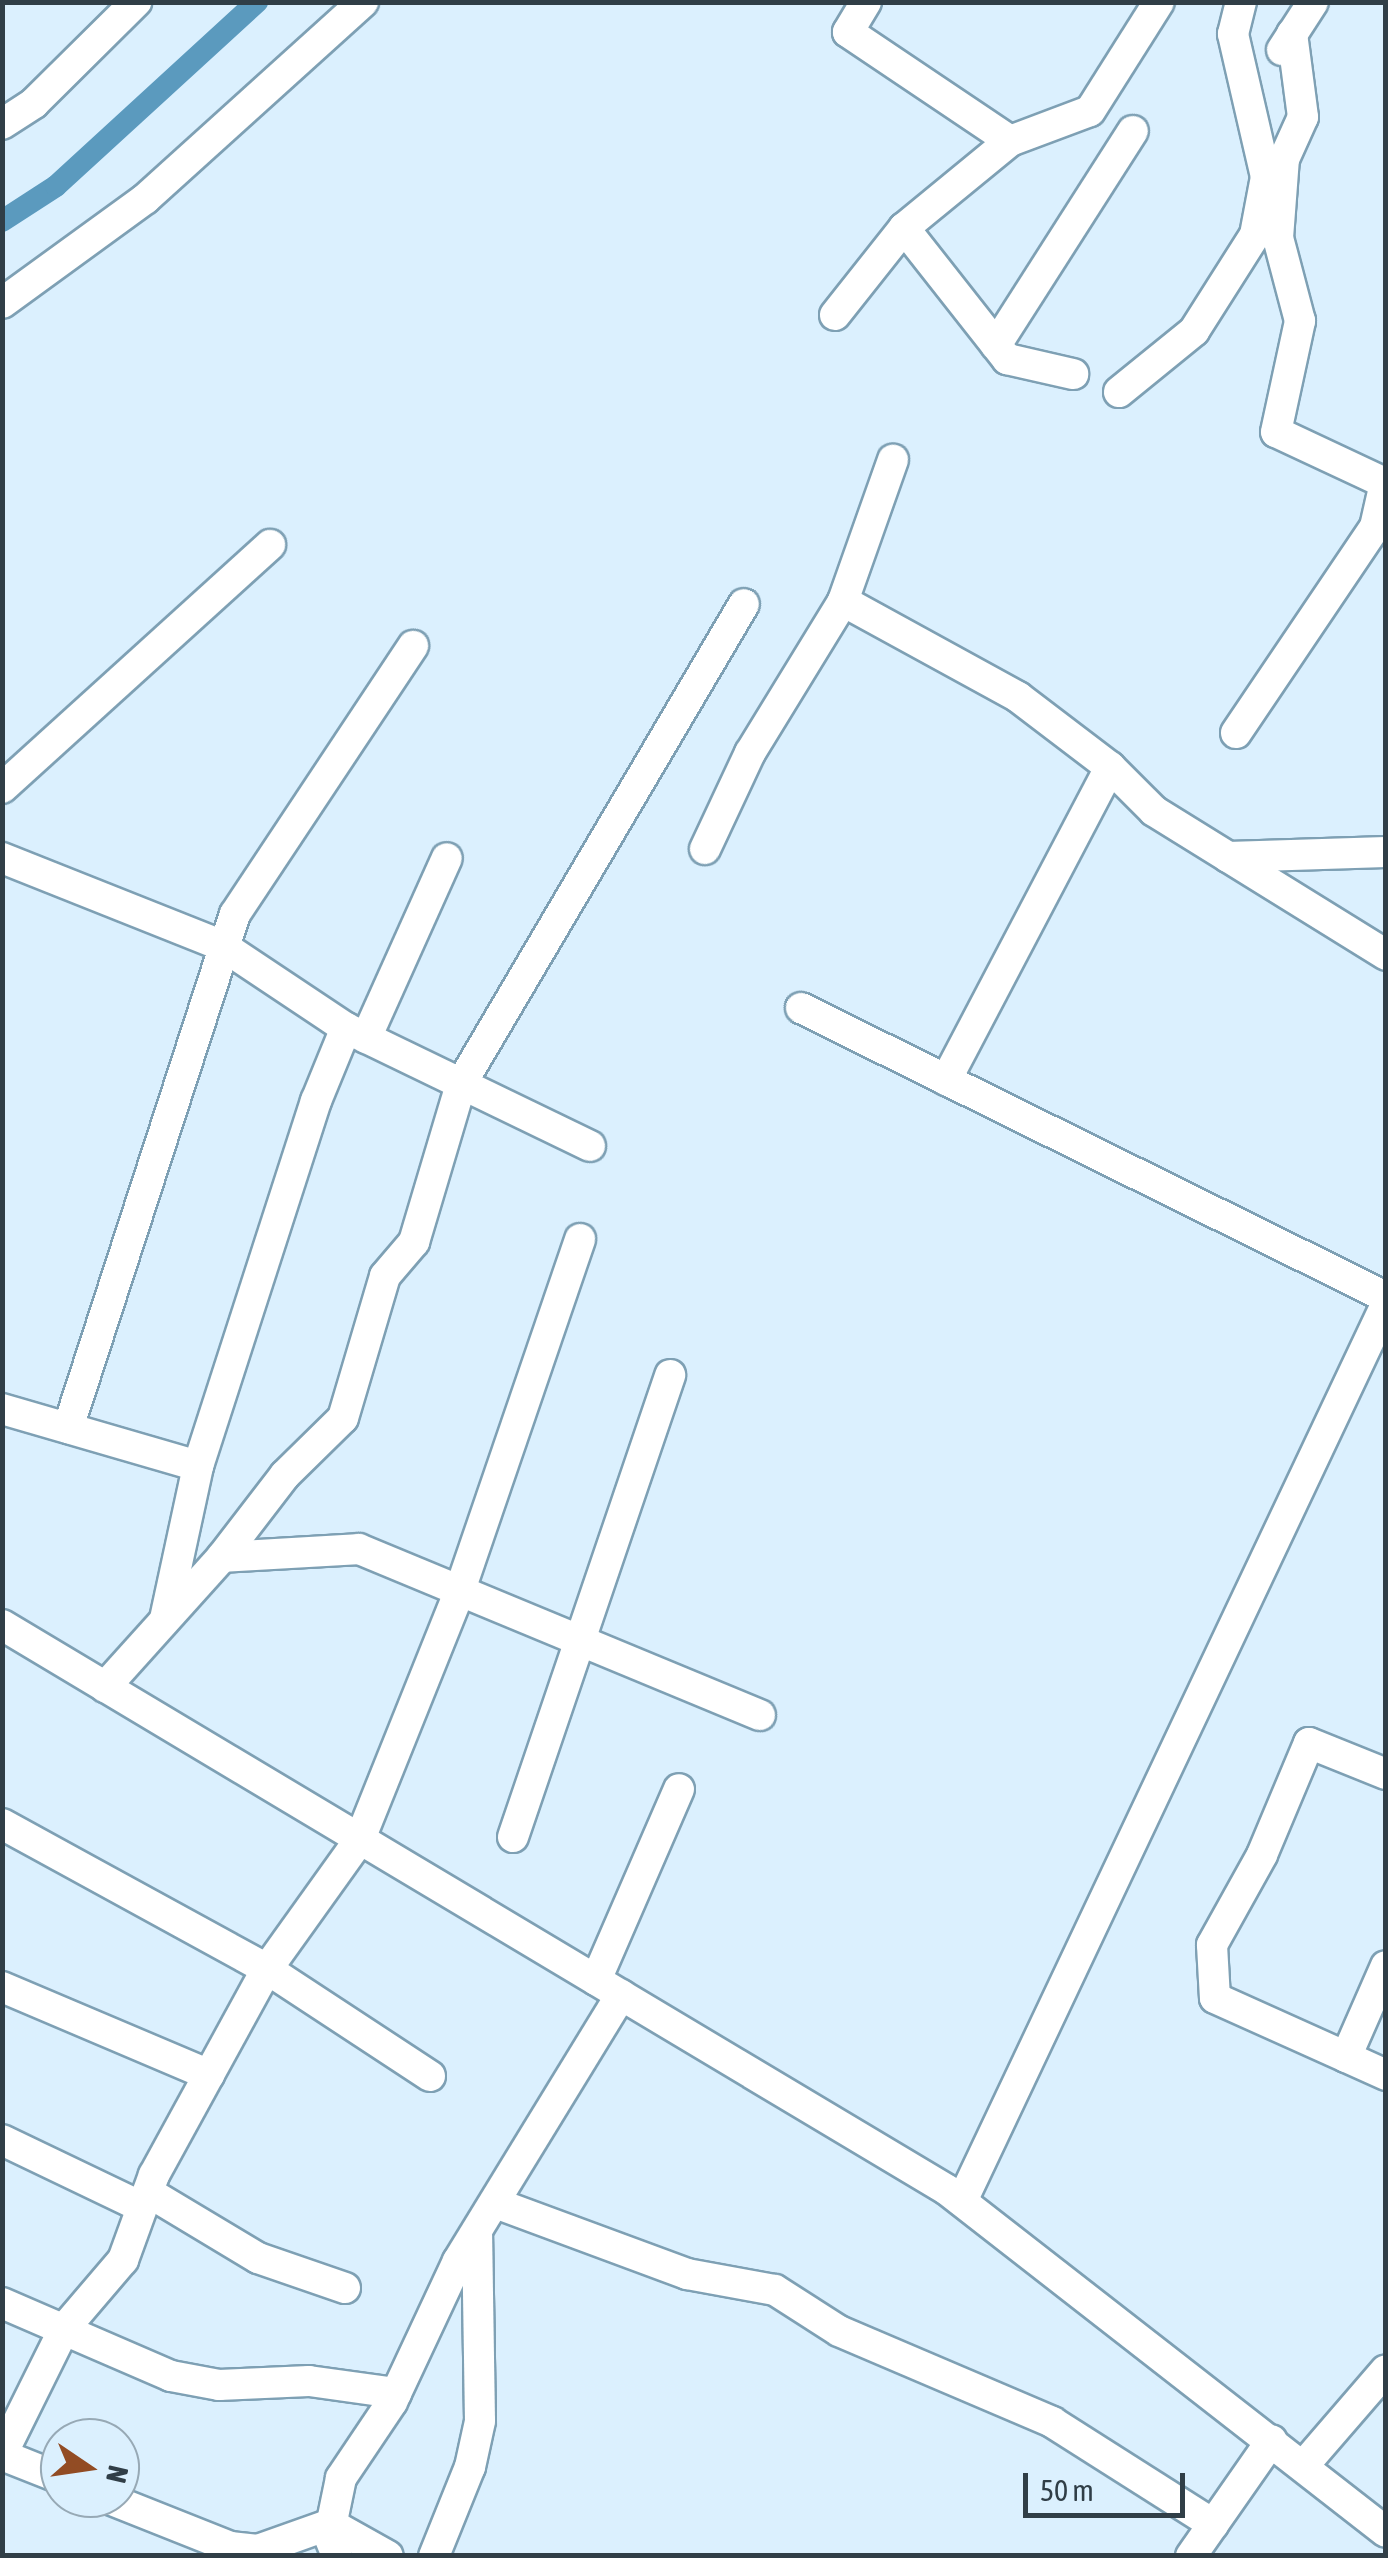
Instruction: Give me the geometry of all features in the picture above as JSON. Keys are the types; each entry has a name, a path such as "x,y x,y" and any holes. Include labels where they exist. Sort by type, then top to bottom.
{"street":[{"path":"2,124 34,103 136,2"},
{"path":"2,303 145,199 363,2"},
{"path":"866,2 848,32 1010,141"},
{"path":"835,314 904,228 1010,141 1090,112 1159,2"},
{"path":"1119,392 1194,331 1256,234 1266,177 1233,34 1240,2"},
{"path":"1236,732 1375,527 1386,483 1276,432 1300,320 1278,238 1284,158 1303,117 1285,45 1313,2"},
{"path":"996,345 1133,130"},
{"path":"904,228 1008,359 1072,374"},
{"path":"704,848 750,753 843,600 893,460"},
{"path":"2,788 270,545"},
{"path":"843,600 1018,698 1110,768 1154,811 1386,956"},
{"path":"105,1686 222,1558 285,1475 343,1418 386,1276 414,1242 462,1084 744,604"},
{"path":"68,1428 235,914 413,646"},
{"path":"946,1080 1110,768"},
{"path":"1228,857 1386,852"},
{"path":"2,858 223,946 356,1033 590,1146"},
{"path":"164,1622 198,1466 316,1101 447,858"},
{"path":"801,1008 1386,1297"},
{"path":"40,2470 2,2454 64,2329 123,2260 145,2200 266,1970 360,1839 460,1590 580,1239"},
{"path":"962,2202 1386,1305"},
{"path":"513,1837 670,1375"},
{"path":"2,1409 198,1466"},
{"path":"222,1558 359,1548 760,1715"},
{"path":"2,1624 962,2202 1386,2532"},
{"path":"1386,1774 1309,1743 1262,1855 1212,1945 1215,1998 1386,2075"},
{"path":"337,2556 331,2524 341,2478 396,2393 608,1988 679,1789"},
{"path":"2,1824 266,1970 430,2076"},
{"path":"1346,2057 1386,1966"},
{"path":"2,1987 209,2075"},
{"path":"2,2140 145,2200 258,2258 345,2288"},
{"path":"498,2204 686,2274 775,2290 840,2332 1052,2422 1213,2524"},
{"path":"434,2556 470,2468 480,2421 477,2234"},
{"path":"2,2303 170,2376 219,2385 309,2381 396,2393"},
{"path":"1304,2465 1386,2370"},
{"path":"1191,2556 1272,2440"},
{"path":"140,2511 247,2552 331,2524 388,2556"}],"waterway":[{"path":"2,221 56,186 257,2"}]}
